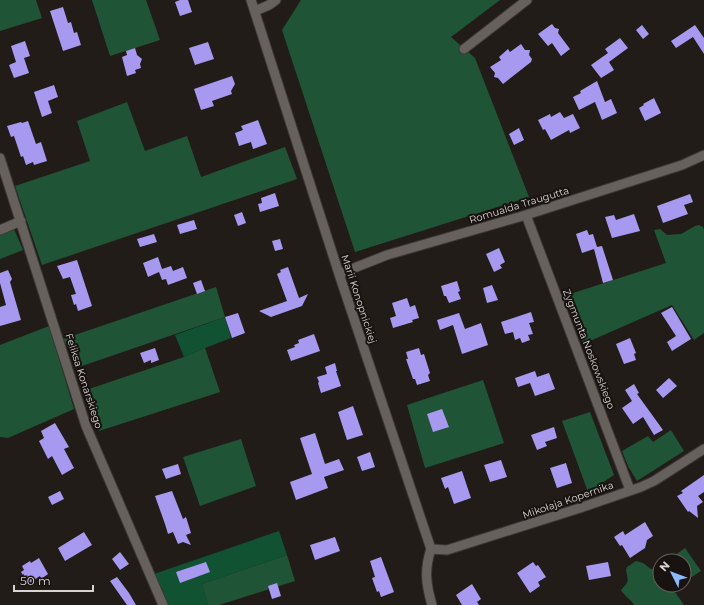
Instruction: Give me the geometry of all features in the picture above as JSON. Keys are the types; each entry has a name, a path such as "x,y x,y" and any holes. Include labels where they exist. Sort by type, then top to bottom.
{"street":[{"name":"Marii Konopnickiej","path":"251,0 339,274 431,549"},
{"path":"254,11 270,5 276,0"},
{"path":"464,49 528,0"},
{"name":"Feliksa Konarskiego","path":"0,158 86,426 163,605"},
{"name":"Romualda Traugutta","path":"339,274 386,255 526,215 703,159"},
{"name":"Zygmunta Noskowskiego","path":"526,215 630,490"},
{"path":"0,230 20,221"},
{"name":"Mikołaja Kopernika","path":"431,549 448,550 580,508 630,490 654,481 704,449"},
{"path":"431,549 426,572 427,588 432,605"}],"green space":[{"path":"0,0 36,0 42,18 0,31"},
{"path":"92,0 146,0 160,40 110,56"},
{"path":"301,0 500,0 451,37 475,58 529,197 355,252 282,30"},
{"path":"127,102 145,151 187,136 201,177 285,147 297,179 42,265 15,186 90,161 77,121"},
{"path":"699,225 703,227 704,230 704,333 694,340 672,305 583,344 564,296 666,263 654,230 660,229 667,235 681,234"},
{"path":"14,229 23,250 0,259 0,235"},
{"path":"216,287 225,317 79,367 63,339"},
{"path":"225,317 231,338 184,357 175,335"},
{"path":"49,326 74,409 8,438 0,437 0,345"},
{"path":"205,348 220,392 99,431 86,390 184,357"},
{"path":"483,380 504,443 425,468 407,405"},
{"path":"590,412 614,475 588,492 562,421"},
{"path":"671,430 684,451 637,481 628,466 622,451 648,436 653,442"},
{"path":"241,439 256,486 200,506 183,457"},
{"path":"279,531 287,555 202,584 208,605 168,605 154,574"},
{"path":"685,548 688,553 678,553"},
{"path":"287,555 295,581 219,605 208,605 202,584"},
{"path":"692,558 701,571 692,577"},
{"path":"636,561 643,563 652,569 652,593 676,593 684,605 634,605 621,590 628,581 626,570 627,567"}],"building":[{"path":"180,0 188,0 192,12 180,16 175,2"},
{"path":"63,7 68,23 71,22 74,33 77,32 81,45 63,51 50,11"},
{"path":"552,24 555,28 559,29 558,33 570,49 561,56 552,43 548,46 538,34"},
{"path":"642,25 649,34 643,39 636,30"},
{"path":"695,25 704,38 704,54 693,37 676,48 671,41"},
{"path":"620,38 628,48 609,62 614,70 601,78 591,65 608,53 605,49"},
{"path":"25,41 30,56 24,58 29,73 14,78 9,65 16,62 11,46"},
{"path":"208,42 214,59 195,65 189,48"},
{"path":"521,44 525,50 530,50 529,55 532,59 531,62 503,84 498,78 494,77 495,73 490,67 501,60 499,57 508,49 510,52"},
{"path":"135,48 137,55 142,59 140,64 141,68 135,70 136,73 127,76 122,57 127,55 126,51"},
{"path":"232,76 235,84 231,91 232,94 212,101 214,106 201,110 194,89"},
{"path":"597,81 605,102 611,99 617,113 602,120 595,102 579,110 573,97"},
{"path":"54,85 58,97 48,101 52,113 42,117 34,92"},
{"path":"654,98 661,113 645,121 639,108"},
{"path":"560,112 564,118 573,114 580,128 570,133 569,130 551,140 545,129 543,130 538,120 550,114 551,117"},
{"path":"258,120 267,144 253,149 251,142 239,146 235,133 243,130 241,126"},
{"path":"28,121 36,144 41,142 47,161 34,165 33,162 26,165 23,156 21,157 14,136 11,137 7,126"},
{"path":"519,128 524,140 514,145 509,134"},
{"path":"275,193 279,206 260,212 258,204 262,203 261,198"},
{"path":"690,194 693,202 684,205 688,214 663,223 657,206"},
{"path":"242,212 246,223 238,226 234,215"},
{"path":"634,214 640,231 612,238 605,217 614,215 616,220"},
{"path":"194,220 197,229 180,234 177,225"},
{"path":"587,230 589,235 593,234 597,247 602,246 613,280 603,283 594,249 582,253 576,234"},
{"path":"154,234 157,242 140,247 137,239"},
{"path":"280,239 283,249 275,251 272,241"},
{"path":"499,248 505,262 500,265 502,268 494,272 486,254"},
{"path":"158,257 162,269 171,266 173,271 183,267 187,278 168,285 166,279 162,280 159,272 148,277 143,263"},
{"path":"77,260 92,306 78,311 76,304 74,305 71,295 76,294 70,277 63,279 57,266"},
{"path":"288,267 299,298 308,294 302,306 271,317 259,311 287,301 277,274 281,272 280,270"},
{"path":"8,270 12,279 10,282 21,320 0,326 0,307 6,305 0,283 0,273"},
{"path":"201,280 205,291 197,294 193,283"},
{"path":"457,281 460,291 458,292 461,299 449,303 446,296 444,296 441,286"},
{"path":"492,285 498,300 487,303 483,288"},
{"path":"407,298 410,307 415,305 419,318 412,320 413,322 393,328 390,318 396,316 392,303"},
{"path":"672,307 691,339 672,351 667,342 676,336 661,313"},
{"path":"531,312 534,322 529,323 533,334 528,335 530,340 522,343 520,338 515,340 513,332 505,334 501,322"},
{"path":"238,313 245,333 232,338 225,317"},
{"path":"459,313 465,329 481,323 488,345 462,354 453,325 440,330 437,320"},
{"path":"314,334 320,351 291,361 287,350 295,347 294,345 299,343 298,340"},
{"path":"630,338 636,353 634,354 636,360 624,364 616,344"},
{"path":"155,348 159,360 151,363 151,360 144,363 140,353"},
{"path":"419,348 421,355 424,354 430,373 428,375 430,381 417,385 415,379 413,379 406,359 408,359 406,352"},
{"path":"335,363 341,386 321,393 317,377 327,374 325,367"},
{"path":"535,371 537,377 549,373 555,389 535,396 530,383 518,387 515,378"},
{"path":"669,378 677,386 663,398 656,390"},
{"path":"634,384 639,393 637,394 663,430 654,435 643,417 633,424 622,408 632,401 625,390"},
{"path":"353,406 363,435 347,440 338,412"},
{"path":"442,409 449,427 433,432 427,414"},
{"path":"55,423 69,447 64,449 74,468 62,475 52,456 48,459 39,441 44,438 41,431"},
{"path":"554,427 557,438 545,442 547,446 537,450 531,435"},
{"path":"315,433 325,464 339,459 344,470 324,477 328,488 296,500 290,482 312,474 300,438"},
{"path":"370,452 375,467 362,471 357,457"},
{"path":"501,460 507,477 490,482 484,465"},
{"path":"566,463 572,483 557,488 550,468"},
{"path":"178,464 181,474 166,479 162,469"},
{"path":"462,471 471,498 454,504 448,487 445,489 441,478"},
{"path":"704,475 704,492 698,496 703,502 697,506 698,518 689,511 688,512 677,496 683,493 681,491"},
{"path":"60,491 64,499 52,505 48,497"},
{"path":"172,491 183,519 186,517 191,533 186,535 191,545 183,542 178,544 173,532 168,534 155,496"},
{"path":"645,522 653,536 647,540 645,548 630,558 622,545 620,546 614,537 623,531 625,535"},
{"path":"84,532 92,545 65,561 58,548"},
{"path":"335,537 340,551 315,560 310,545"},
{"path":"120,552 129,564 120,570 112,559"},
{"path":"381,557 394,592 381,597 379,591 377,592 372,578 375,577 370,561"},
{"path":"39,558 48,574 41,579 40,576 28,584 21,572 24,570 22,566"},
{"path":"206,562 210,572 180,583 176,572"},
{"path":"533,562 536,566 538,565 546,577 538,582 540,586 530,593 517,573"},
{"path":"608,562 611,576 589,580 586,566"},
{"path":"117,577 136,605 127,605 110,581"},
{"path":"277,583 281,596 272,599 268,586"},
{"path":"472,584 481,599 477,602 479,605 462,605 456,595"}]}
